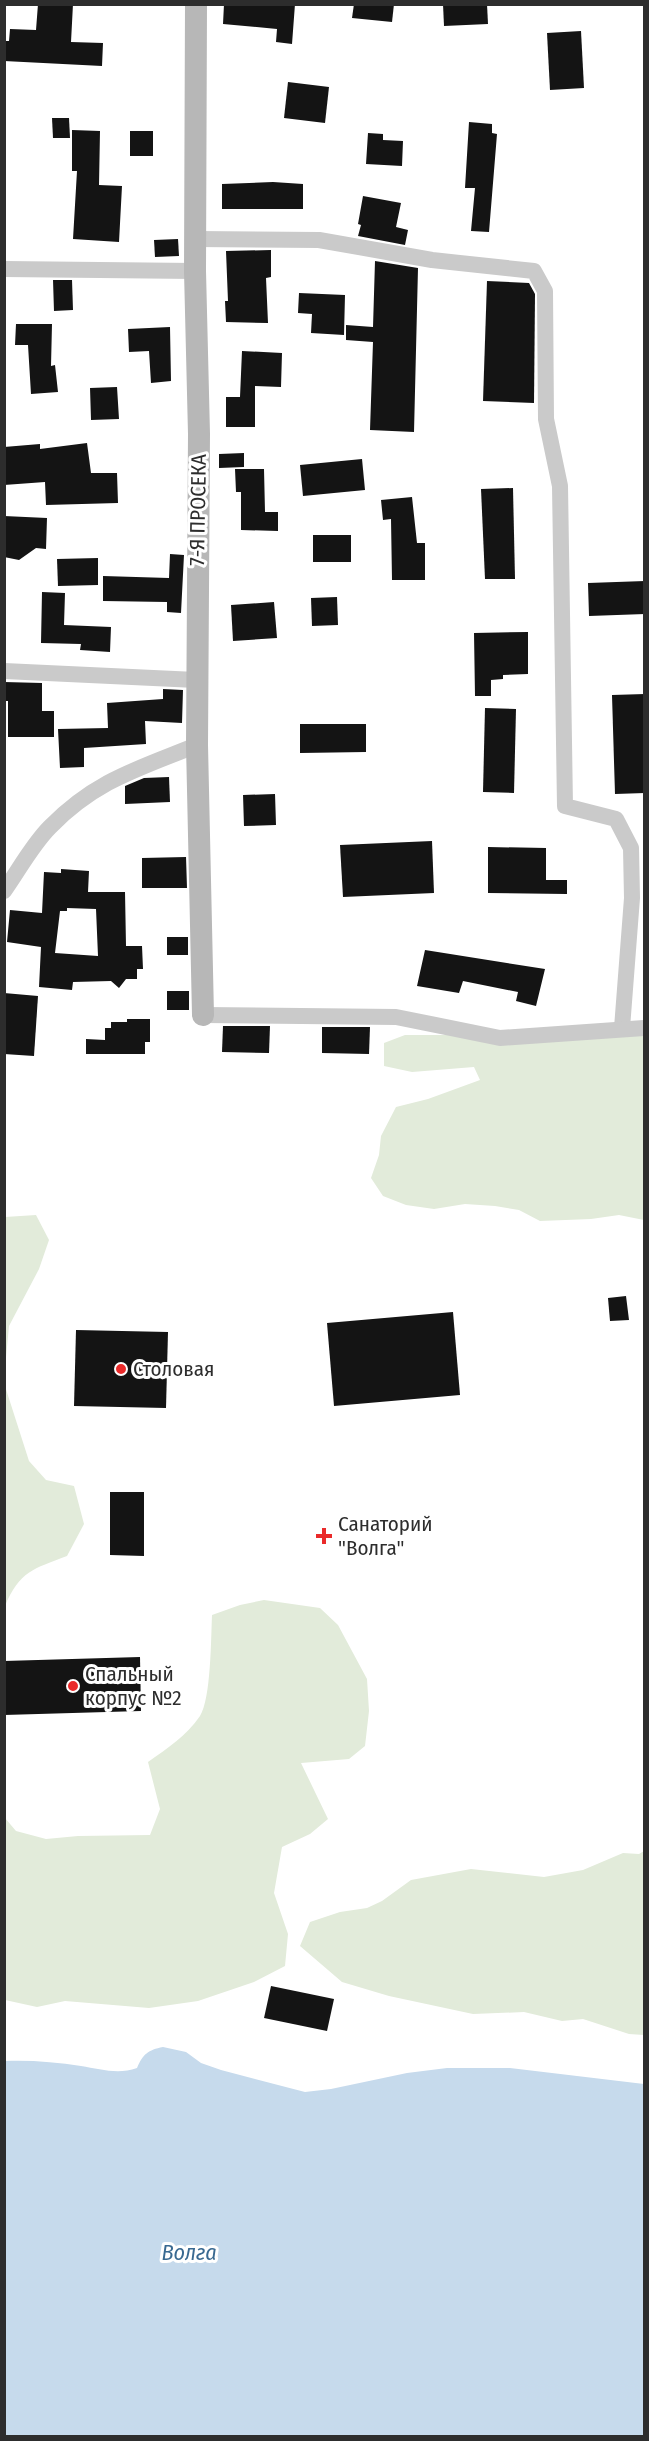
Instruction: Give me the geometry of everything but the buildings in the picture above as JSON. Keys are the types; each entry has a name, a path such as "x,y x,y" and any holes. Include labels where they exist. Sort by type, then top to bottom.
{"street":[{"name":"7-Я ПРОСЕКА","path":"196,4 195,272 199,434 196,681 202,1016"},
{"path":"195,240 319,240 432,260 534,271 545,291 546,418 560,486 566,806 616,819 631,848 632,898 622,1028"},
{"path":"4,269 195,272"},
{"path":"4,671 196,681"},
{"path":"4,891 48,829 94,789 121,774 197,745"},
{"path":"202,1016 396,1017 500,1038 645,1028"}],"green space":[{"path":"644,1025 644,1220 619,1215 591,1219 540,1221 519,1210 495,1206 465,1204 434,1209 406,1205 383,1196 371,1178 379,1155 381,1136 396,1107 428,1099 480,1080 474,1067 412,1072 384,1066 384,1043 405,1035 471,1035"},
{"path":"36,1215 49,1240 39,1269 9,1326 5,1368 5,1217"},
{"path":"4,1383 29,1461 46,1480 74,1486 84,1524 67,1556 36,1568 22,1578 5,1606"},
{"path":"264,1600 320,1608 338,1625 367,1679 369,1711 365,1746 349,1759 301,1763 328,1819 310,1834 282,1847 274,1893 288,1934 285,1966 254,1982 198,2001 149,2008 65,2001 37,2007 5,2000 5,1818 16,1831 46,1839 150,1835 160,1809 148,1762 183,1736 195,1723 204,1708 210,1668 212,1615 240,1605"},
{"path":"644,1851 644,2035 629,2034 583,2019 562,2021 524,2012 473,2014 389,1996 342,1982 300,1946 310,1922 340,1912 367,1908 382,1901 411,1880 471,1869 544,1877 583,1870 623,1853 639,1854"}],"water":[{"name":"Волга","path":"163,2047 186,2052 201,2063 221,2070 305,2092 447,2068 510,2068 644,2084 644,2436 5,2436 5,2061 53,2062 123,2071 137,2068 147,2053"}],"place":[{"name":"Столовая","path":"121,1369"},
{"name":"Санаторий \"Волга\"","path":"324,1536"},
{"name":"Спальный корпус №2","path":"73,1686"}]}
